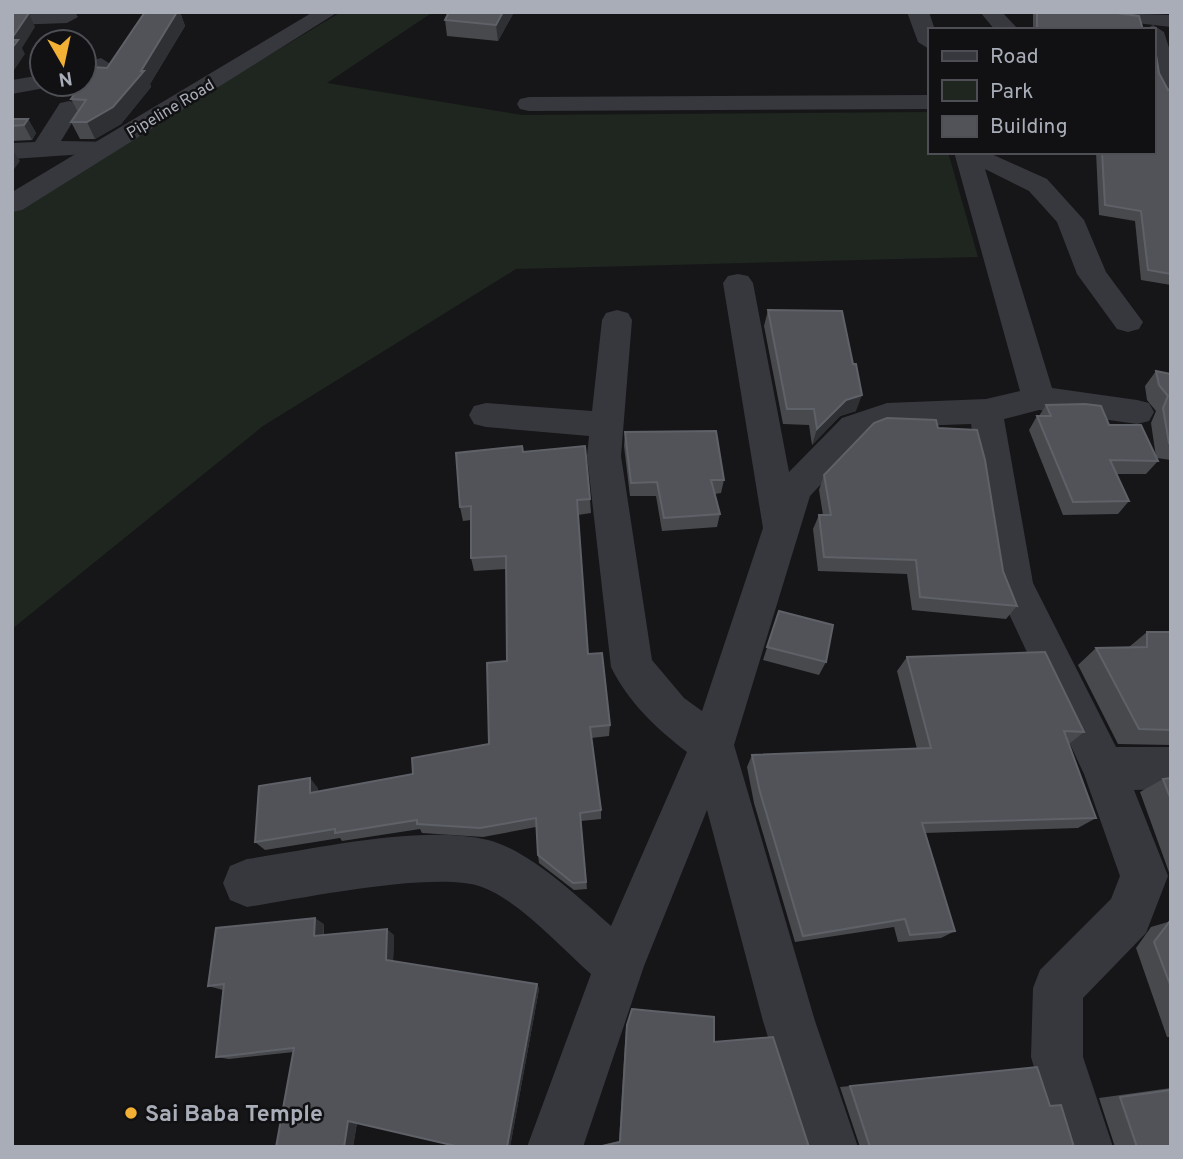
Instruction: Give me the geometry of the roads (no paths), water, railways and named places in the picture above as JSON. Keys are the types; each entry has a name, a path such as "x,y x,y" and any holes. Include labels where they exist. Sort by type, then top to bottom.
{"street":[{"path":"918,12 928,39"},
{"path":"990,12 1006,28"},
{"path":"1093,12 1155,23 1171,92"},
{"name":"Pipeline Road","path":"12,204 325,13"},
{"path":"12,19 67,17"},
{"path":"529,104 928,102"},
{"path":"43,149 69,108"},
{"path":"12,151 106,147"},
{"path":"967,154 1039,398"},
{"path":"970,154 1002,166 1038,185 1070,220 1093,274 1128,322"},
{"path":"738,283 781,526"},
{"path":"617,320 604,456 632,667 669,712 712,746 789,1021 830,1147"},
{"path":"555,1147 619,966 712,746 794,490 855,427 887,415 986,411 1039,398 1137,412"},
{"path":"986,411 1014,584 1104,769 1144,876 1129,916 1058,988 1057,1057 1086,1147"},
{"path":"486,415 607,425"},
{"path":"1104,769 1171,768"},
{"path":"247,883 370,865 437,859 488,864 540,896 619,966"}],"place":[{"name":"Sai Baba Temple","path":"131,1113"}]}
